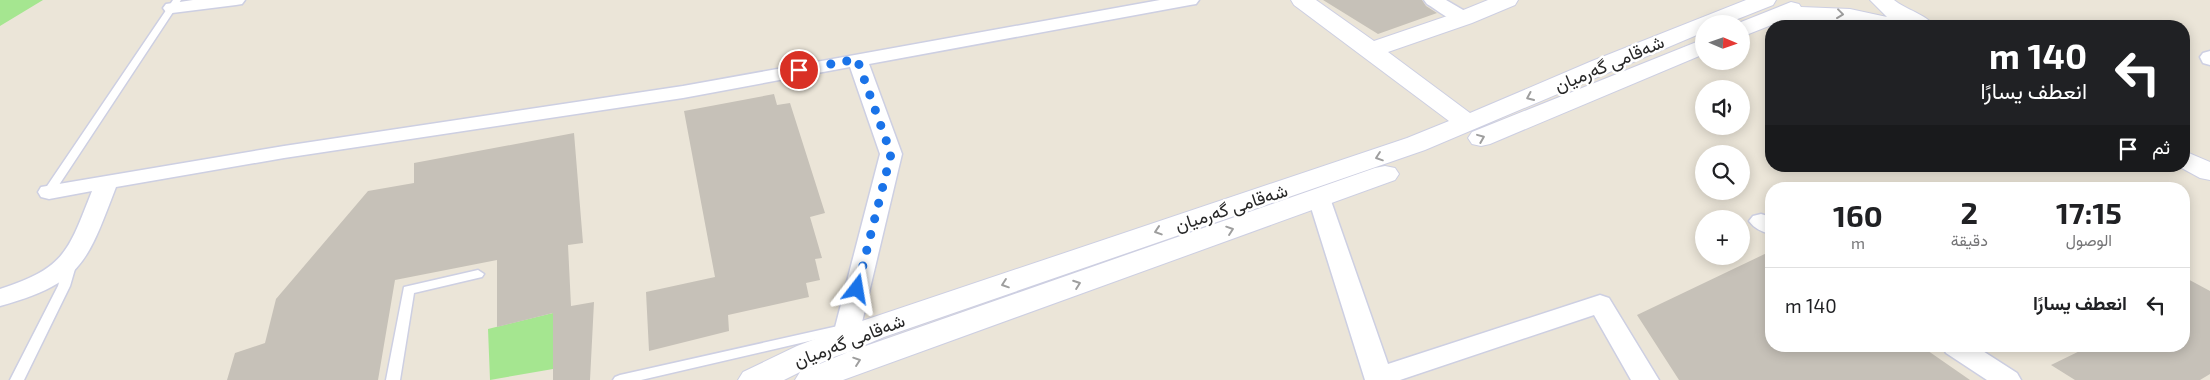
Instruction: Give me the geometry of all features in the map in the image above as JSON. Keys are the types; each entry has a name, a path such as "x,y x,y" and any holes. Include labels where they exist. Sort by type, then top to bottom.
{"main road":[{"path":"1302,0 1468,123"},
{"path":"1371,50 1464,18 1507,0"},
{"name":"شەقامی گەرمیان","path":"1741,15 1812,0"},
{"path":"1881,0 1895,12 1911,20"},
{"path":"1769,8 1835,13 1867,20"},
{"name":"شەقامی گەرمیان","path":"1750,23 1769,8"},
{"name":"شەقامی گەرمیان","path":"812,380 846,365 1320,198 1460,146 1628,65 1695,29"},
{"name":"شەقامی گەرمیان","path":"755,380 846,333 1330,174 1628,65 1695,48"},
{"path":"2190,162 2210,172"}],"street":[{"path":"174,4 236,0"},
{"path":"48,192 284,152 683,92 1190,0"},
{"path":"1433,0 1464,18"},
{"path":"846,333 891,154 857,59"},
{"path":"0,298 41,283 58,273 70,262 78,251 107,182"},
{"path":"1320,198 1379,379 1600,304 1645,380"},
{"path":"1964,352 2007,380"}],"lane":[{"path":"48,192 174,4"},
{"path":"17,380 64,286 70,262"},
{"path":"393,380 408,290 478,274"},
{"path":"620,380 846,333"}],"green space":[{"path":"0,0 43,0 0,26"},
{"path":"553,313 553,369 490,380 488,329"}],"building":[{"path":"1323,0 1422,0 1426,6 1437,13 1378,34"},
{"path":"774,94 777,105 790,103 825,213 810,217 822,258 815,259 820,280 806,283 809,297 728,315 729,331 649,351 646,292 715,277 684,111"},
{"path":"574,133 583,243 568,245 571,306 594,302 590,380 553,380 553,313 497,327 497,260 395,280 378,380 227,380 235,353 265,343 276,299 368,191 414,183 414,163"},
{"path":"1765,254 1765,352 1930,352 1970,380 1679,380 1637,315 1742,265 1750,265 1750,261"},
{"path":"2190,280 2210,291 2210,374 2200,380 2075,380 2051,365 2078,352 2190,352"}],"route":[{"path":"799,70 857,59 891,154 857,289"}]}
